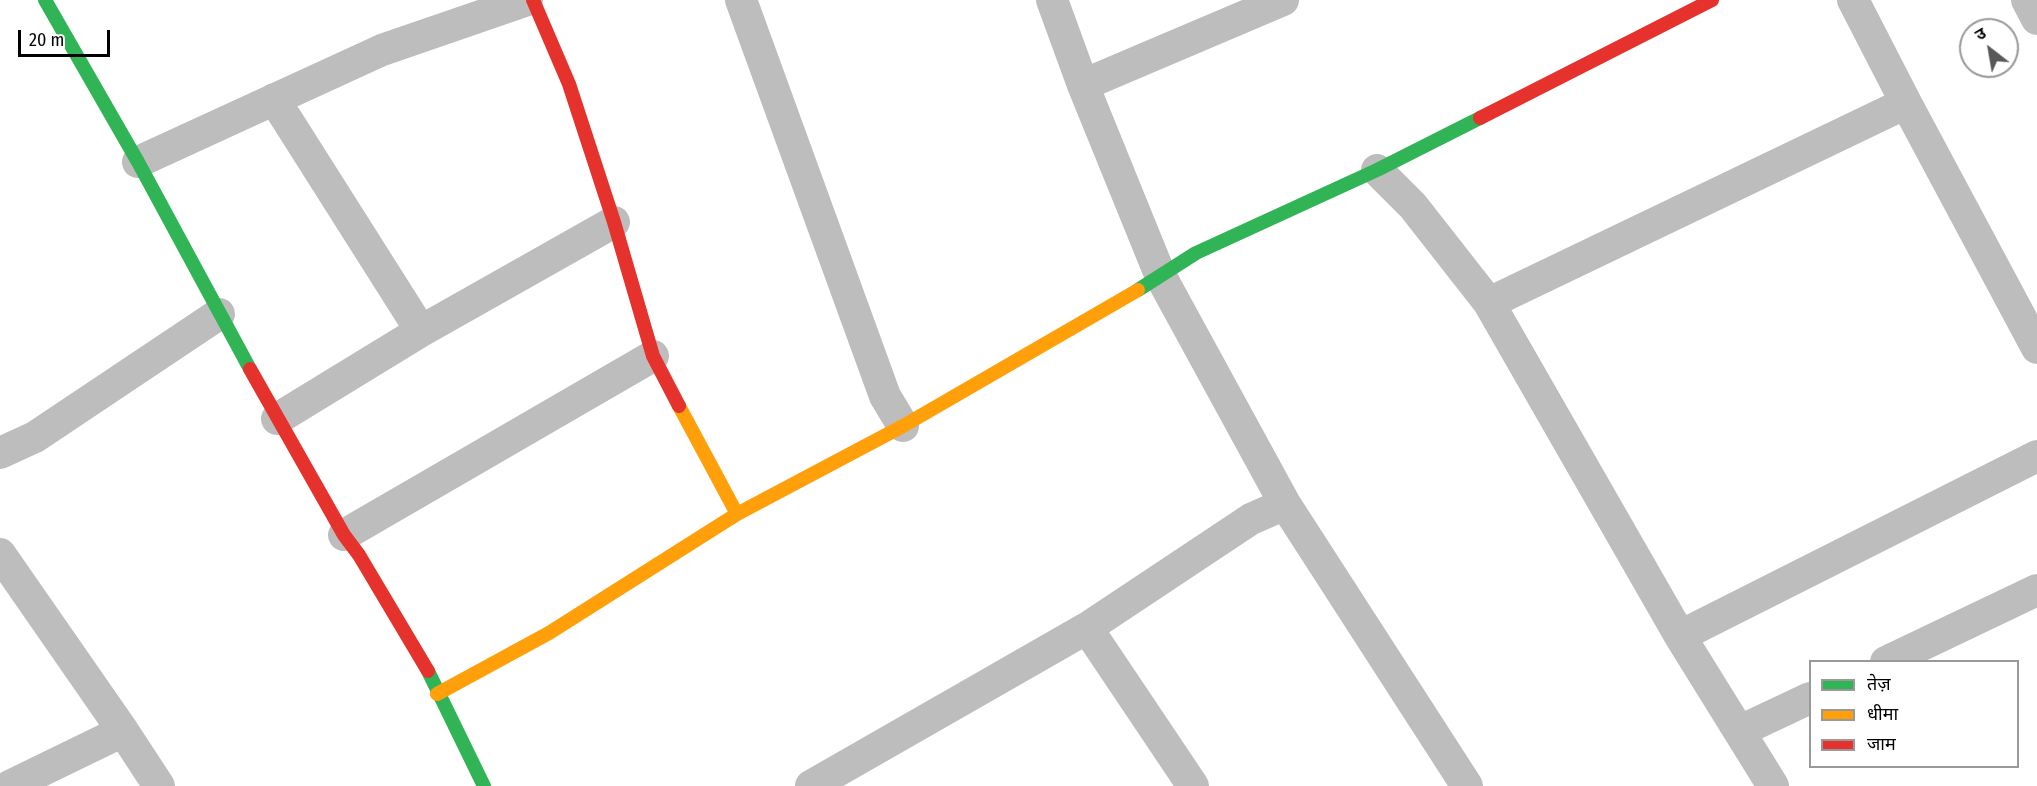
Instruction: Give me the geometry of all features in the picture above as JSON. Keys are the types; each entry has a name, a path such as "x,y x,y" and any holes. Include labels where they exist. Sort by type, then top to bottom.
{"street":[{"path":"45,0 138,162 277,419 344,535 359,555 423,661 483,786"},
{"path":"138,162 382,50 527,0"},
{"path":"533,0 569,84 614,222 653,356 737,514"},
{"path":"741,0 885,396 903,426"},
{"path":"1052,0 1083,85 1161,277 1285,504 1467,786"},
{"path":"1083,85 1282,0"},
{"path":"1853,0 2037,348"},
{"path":"2027,0 2037,19"},
{"path":"437,694 549,633 737,514 903,426 1161,277 1196,253 1377,170 1694,4"},
{"path":"274,99 421,331"},
{"path":"1489,303 1906,103"},
{"path":"1377,170 1413,206 1489,303 1680,636 1773,786"},
{"path":"277,419 421,331 614,222"},
{"path":"0,453 35,437 219,314"},
{"path":"344,535 653,356"},
{"path":"1680,636 2037,456"},
{"path":"811,786 1087,628 1251,519 1285,504"},
{"path":"0,554 159,786"},
{"path":"1890,660 2037,590"},
{"path":"1087,628 1193,786"},
{"path":"1740,731 1809,698"},
{"path":"10,786 123,731"}],"traffic: fast":[{"path":"45,0 138,162 250,369"},
{"path":"1138,290 1196,253 1377,170 1480,118"},
{"path":"428,671 484,786"}],"traffic: slow":[{"path":"737,514 903,426 1138,290"},
{"path":"437,694 549,633 737,514 679,406"}],"traffic: jam":[{"path":"533,0 569,84 614,222 653,356 679,406"},
{"path":"1480,118 1712,0"},
{"path":"250,369 344,535 359,555 428,671"}]}
